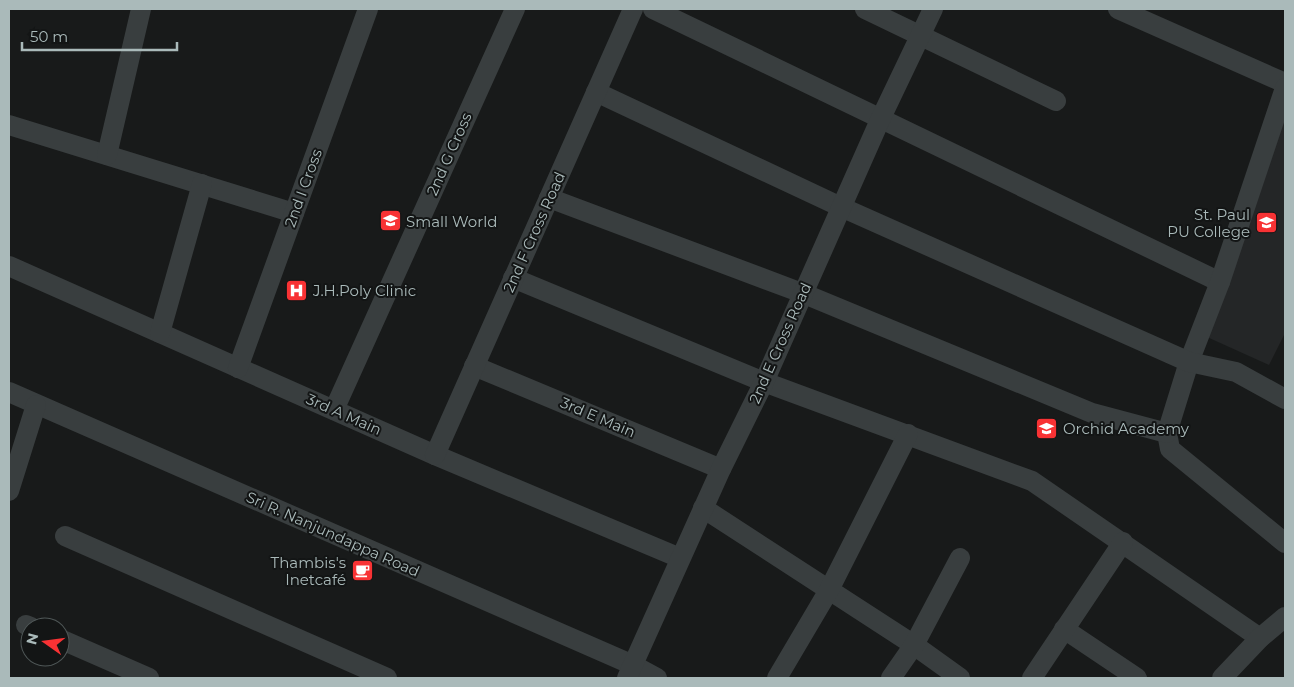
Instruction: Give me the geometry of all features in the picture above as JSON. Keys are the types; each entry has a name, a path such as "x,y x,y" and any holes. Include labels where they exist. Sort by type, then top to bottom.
{"street":[{"path":"107,155 142,9"},
{"name":"2nd I Cross","path":"238,368 368,9"},
{"name":"2nd G Cross","path":"334,410 515,9"},
{"name":"2nd F Cross Road","path":"435,455 633,9"},
{"path":"653,9 880,120 1220,282"},
{"path":"865,9 1056,101"},
{"name":"2nd E Cross Road","path":"630,672 721,469 764,382 880,120 933,9"},
{"path":"1118,9 1285,82"},
{"path":"1285,88 1220,282 1189,362 1167,433 1170,449 1285,543"},
{"path":"596,92 841,207 1189,362 1236,372 1285,399"},
{"path":"9,125 294,213"},
{"path":"160,333 202,184"},
{"path":"549,198 802,294 1092,413 1167,433"},
{"name":"3rd A Main","path":"9,266 435,455 680,558"},
{"path":"513,278 764,382 1032,481 1260,638"},
{"name":"3rd E Main","path":"474,366 721,469"},
{"name":"Sri R. Nanjundappa Road","path":"9,392 630,672 657,678"},
{"path":"9,491 36,405"},
{"path":"777,678 829,590 908,434"},
{"path":"703,508 914,645 960,678"},
{"path":"65,536 387,678"},
{"path":"1032,678 1123,542"},
{"path":"890,678 914,645 960,558"},
{"path":"1222,678 1260,638 1285,617"},
{"path":"1064,629 1137,678"},
{"path":"70,644 149,678"}],"shaded area":[{"name":"St. Paul PU College","path":"1285,113 1285,333 1269,365 1207,337"}],"place":[{"name":"Small World","path":"390,221"},
{"name":"St. Paul PU College","path":"1266,223"},
{"name":"J.H.Poly Clinic","path":"297,290"},
{"name":"Orchid Academy","path":"1047,428"},
{"name":"Thambis's Inetcafé","path":"362,571"}]}
